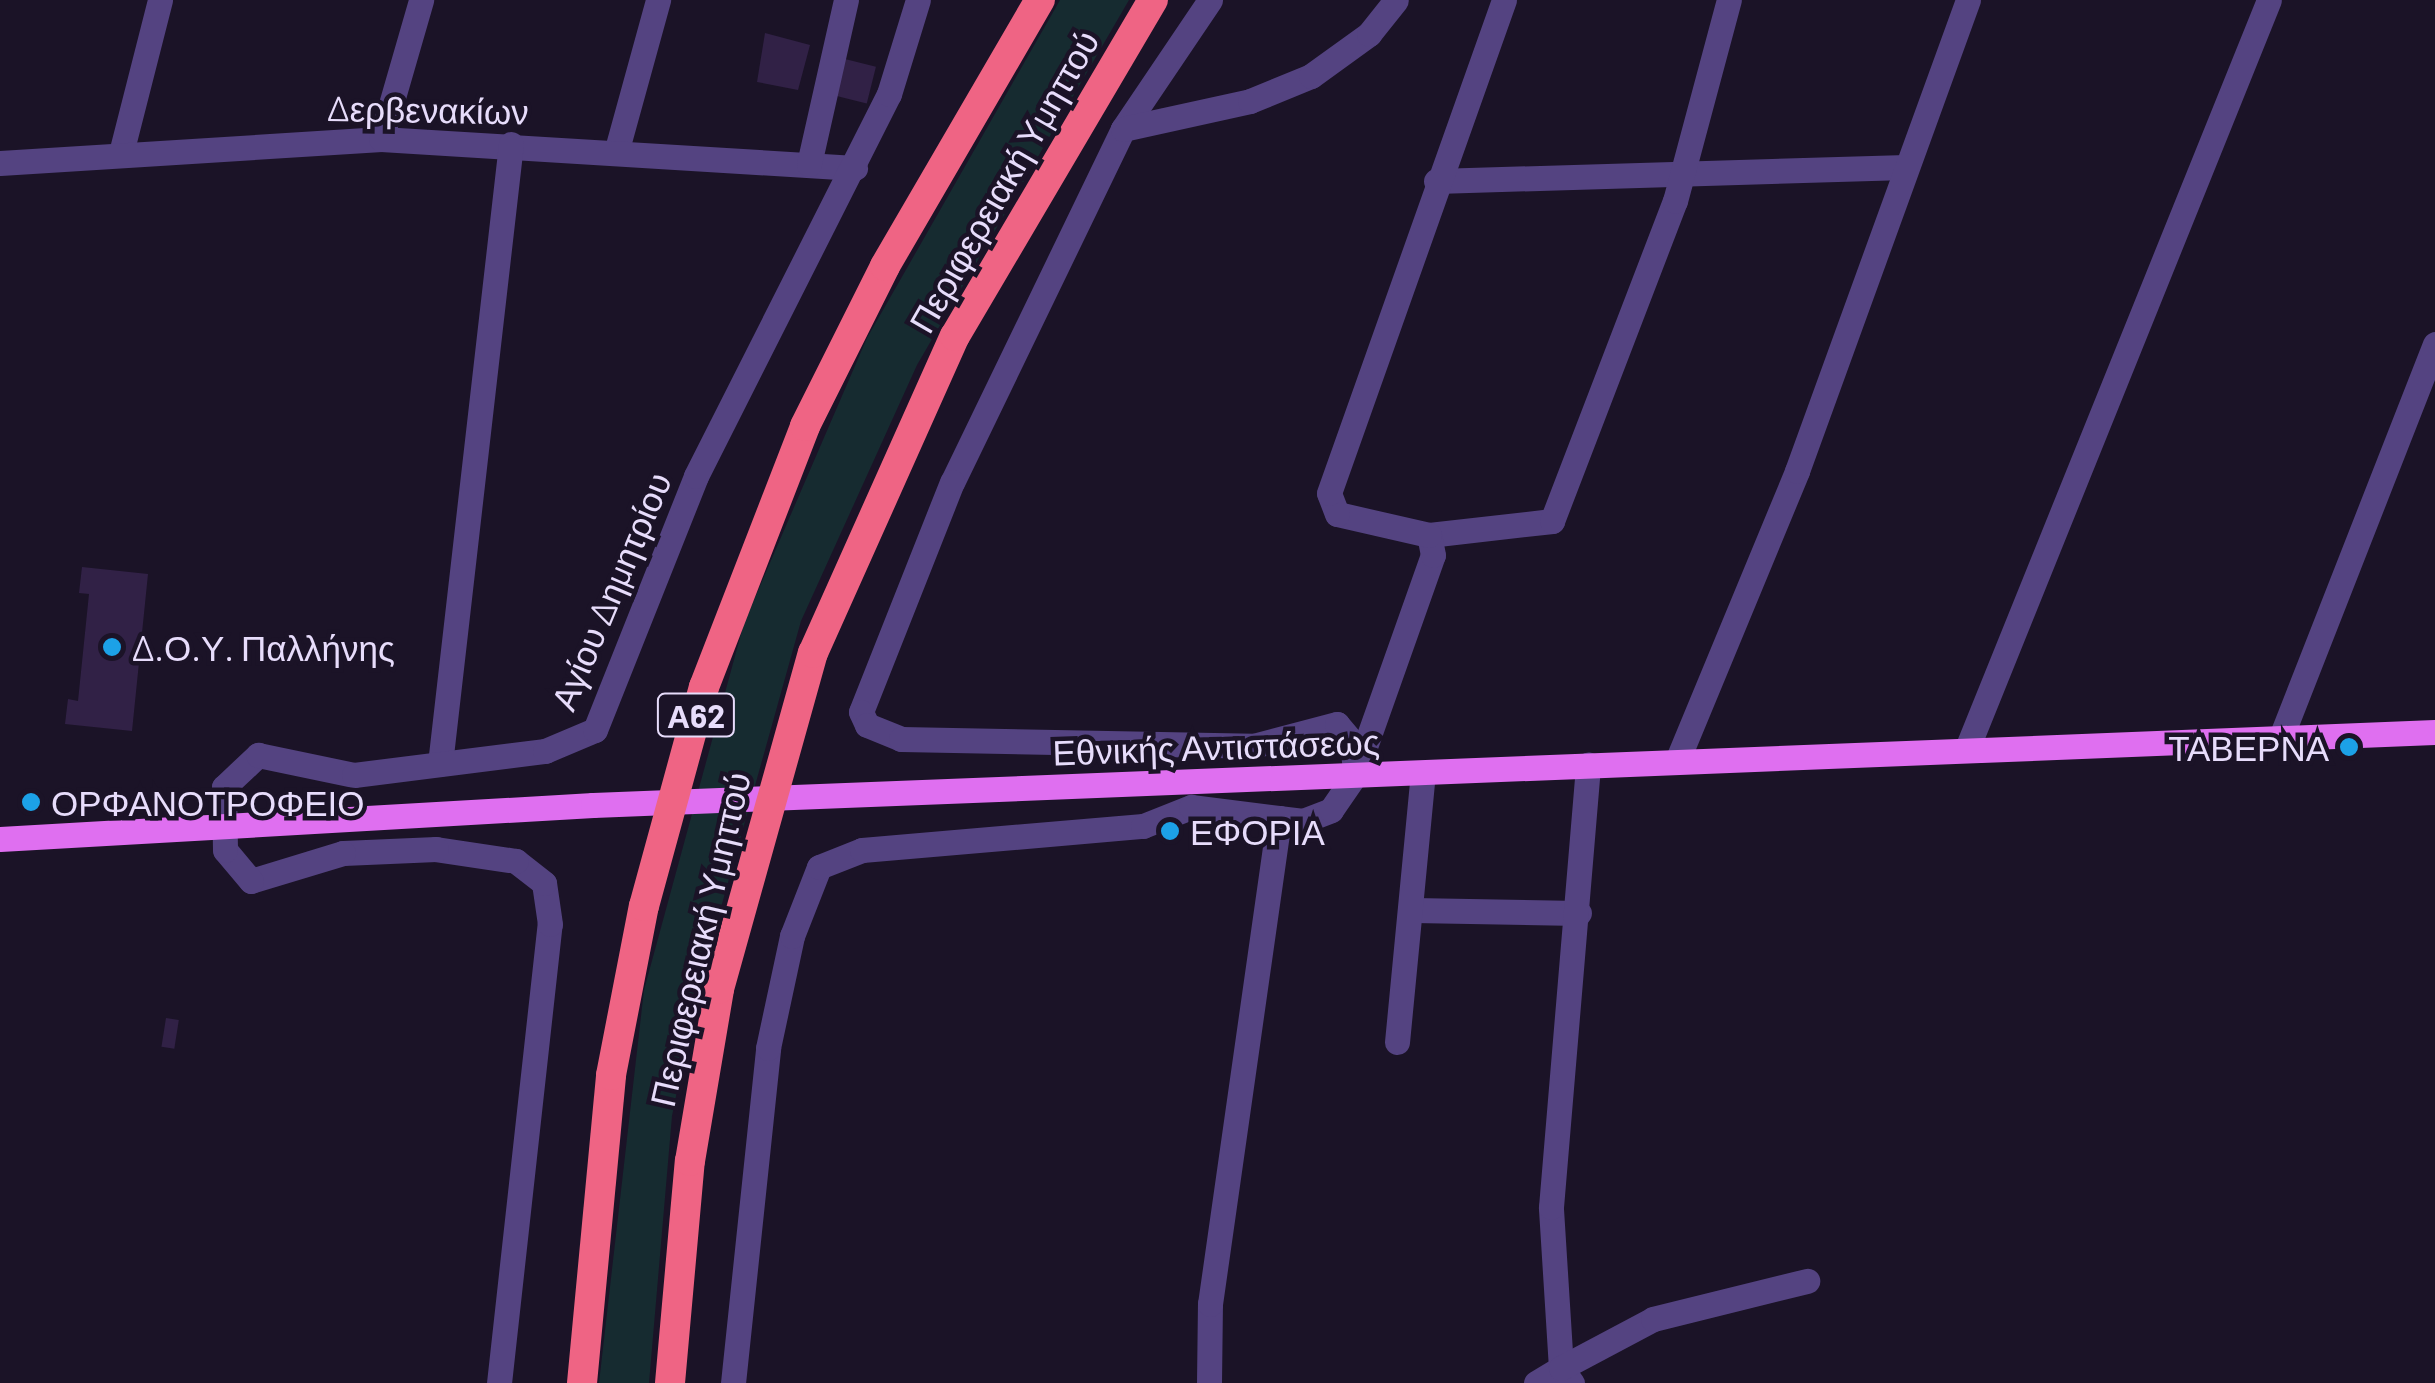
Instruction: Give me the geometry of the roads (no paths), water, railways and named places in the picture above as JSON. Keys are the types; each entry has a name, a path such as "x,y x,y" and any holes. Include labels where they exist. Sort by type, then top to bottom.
{"highway":[{"name":"Περιφερειακή Υμηττού","path":"582,1383 611,1076 656,854 704,687 804,426 886,266 1040,0"},
{"name":"Περιφερειακή Υμηττού","path":"670,1383 690,1161 719,989 813,654 946,351 1153,0"}],"main road":[{"name":"Εθνικής Αντιστάσεως","path":"0,839 593,804 1423,773 1968,746 2435,732"}],"street":[{"path":"121,153 160,0"},
{"path":"382,139 420,0"},
{"path":"616,150 658,0"},
{"path":"809,164 846,0"},
{"name":"Αγίου Δημητρίου","path":"221,826 229,776 258,755 339,775 561,748 595,730 696,476 856,168 918,0"},
{"path":"1210,0 1124,129 952,482 861,712 867,725 901,739 1253,746 1337,724 1352,742 1355,775"},
{"path":"1124,129 1250,101 1311,76 1369,34 1396,0"},
{"path":"1504,0 1436,181 1329,494 1338,514 1430,535 1552,521 1685,172 1729,0"},
{"path":"1677,761 1798,471 1968,0"},
{"path":"1968,746 2268,0"},
{"name":"Δερβενακίων","path":"0,163 382,139 616,150 856,168"},
{"path":"440,764 511,144"},
{"path":"1436,181 1906,167"},
{"path":"2281,737 2435,344"},
{"path":"733,1383 768,1048 792,936 819,867 862,850 1143,826 1191,807 1279,818 1318,818 1355,775 1430,574 1430,535"},
{"path":"1566,1376 1551,1207 1579,913 1588,765"},
{"path":"1397,1042 1414,910 1423,773"},
{"path":"1208,1383 1210,1304 1279,818"},
{"path":"221,826 229,860 251,882 343,853 436,849 516,861 544,882 550,924 498,1383"},
{"path":"1414,910 1579,913"},
{"path":"1536,1383 1566,1376 1652,1319 1808,1281"}],"place":[{"name":"Δ.Ο.Υ. Παλλήνης","path":"112,647"},
{"name":"ΤΑΒΕΡΝΑ","path":"2349,747"},
{"name":"ΟΡΦΑΝΟΤΡΟΦΕΙΟ","path":"31,802"},
{"name":"ΕΦΟΡΙΑ","path":"1170,831"}]}
